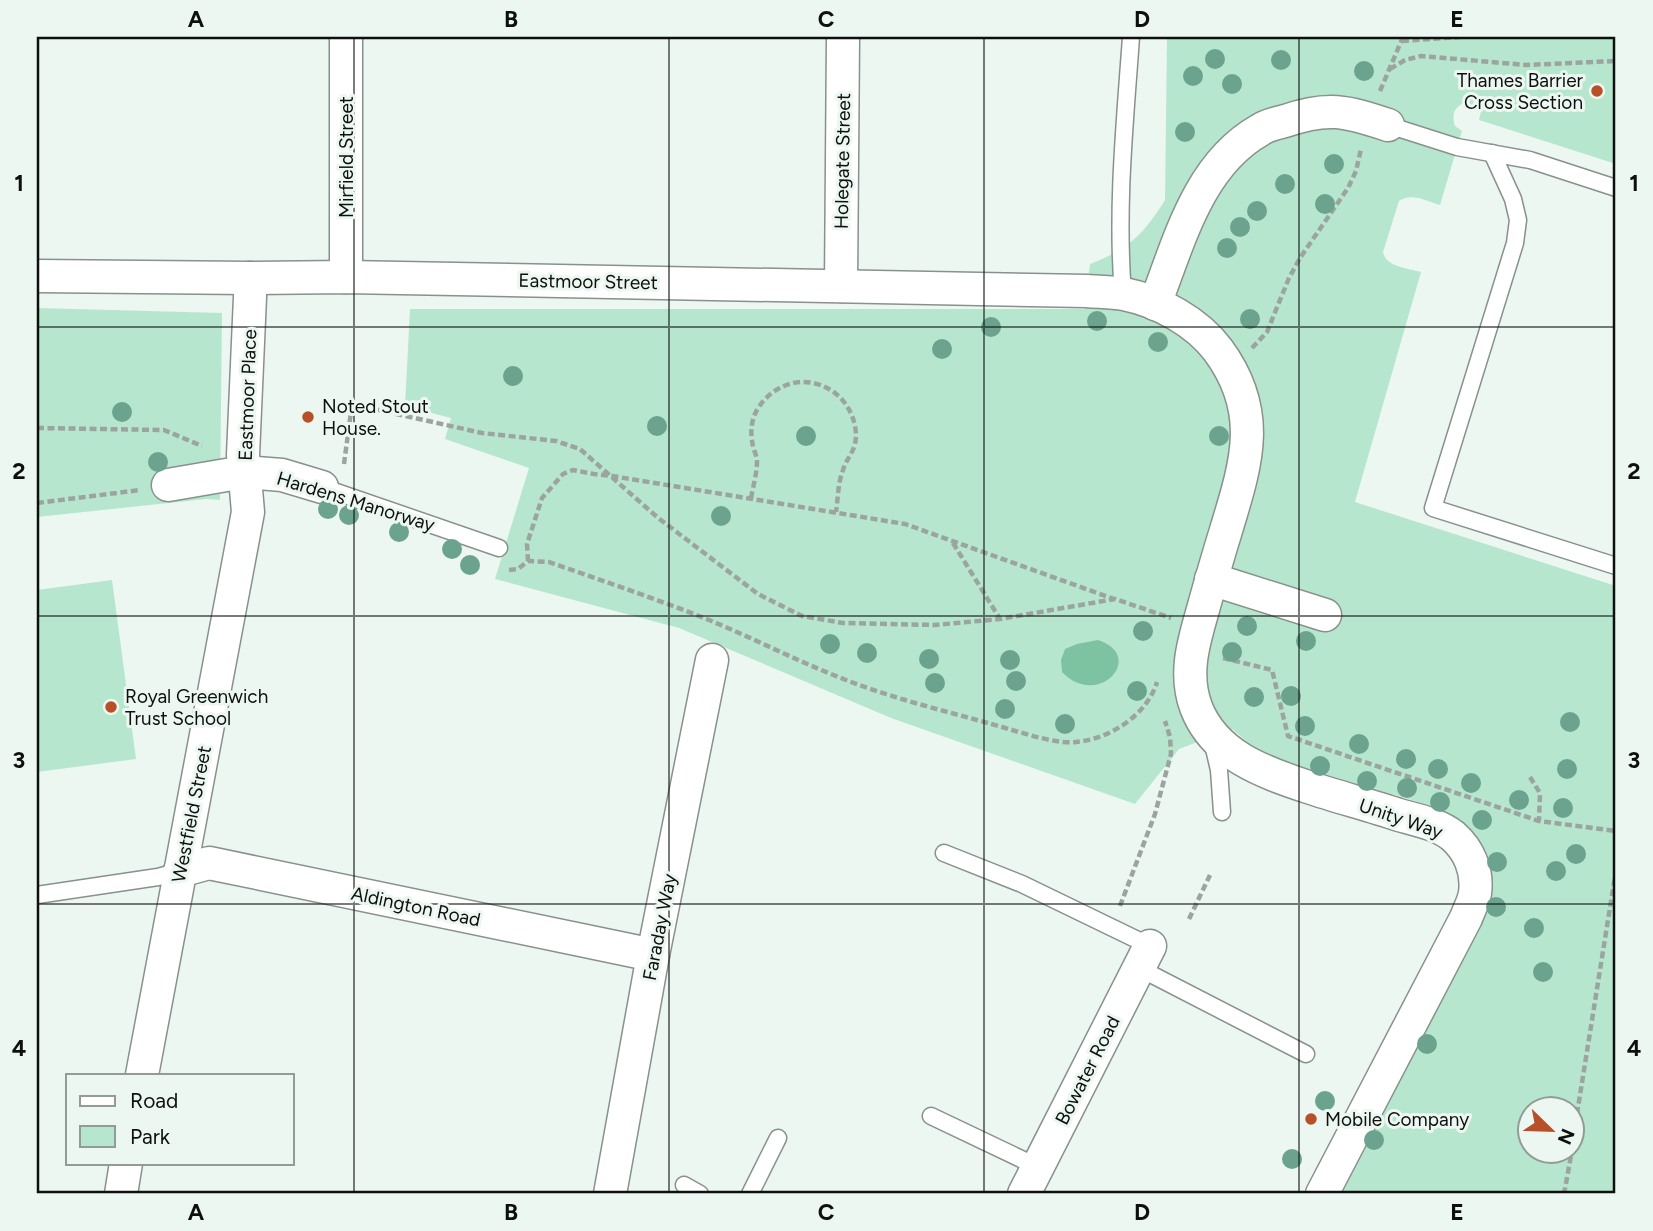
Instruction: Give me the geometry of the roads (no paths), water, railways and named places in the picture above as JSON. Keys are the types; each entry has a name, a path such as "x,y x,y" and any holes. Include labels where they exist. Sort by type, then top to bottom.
{"street":[{"name":"Mirfield Street","path":"346,37 346,277"},
{"name":"Holegate Street","path":"841,286 843,37"},
{"path":"1139,299 1179,241 1201,191 1216,168 1232,150 1260,129 1321,111 1347,112 1375,123"},
{"name":"Eastmoor Street","path":"37,276 346,277 1087,291 1139,299"},
{"name":"Eastmoor Place","path":"248,512 243,464 250,278"},
{"name":"Unity Way","path":"1139,299 1185,320 1212,342 1229,365 1244,402 1247,425 1246,458 1191,652 1190,681 1196,707 1211,734 1235,756 1266,773 1430,824 1450,834 1462,845 1474,869 1475,894 1466,918 1322,1194"},
{"name":"Hardens Manorway","path":"168,485 243,464 282,475 333,476"},
{"name":"Westfield Street","path":"142,1074 248,512"},
{"path":"1211,579 1325,615"},
{"name":"Faraday Way","path":"610,1194 653,955 712,660"},
{"name":"Aldington Road","path":"180,871 209,863 653,955"},
{"name":"Bowater Road","path":"1031,1181 1145,957"},
{"path":"121,1194 126,1164"}],"lane":[{"path":"1131,37 1119,251 1139,299"},
{"path":"1375,123 1457,147 1530,160 1616,188"},
{"path":"1492,153 1513,199 1518,220 1515,243 1433,508 1616,566"},
{"name":"Hardens Manorway","path":"333,476 499,548"},
{"path":"1211,734 1219,770 1222,812"},
{"path":"944,853 1022,884 1306,1054"},
{"path":"37,895 158,877 180,871"},
{"path":"931,1116 1031,1181"},
{"path":"750,1194 778,1138"},
{"path":"684,1185 700,1194"}],"place":[{"name":"Thames Barrier Cross Section","path":"1597,91"},
{"name":"Noted Stout House.","path":"308,417"},
{"name":"Royal Greenwich Trust School","path":"111,707"},
{"name":"Mobile Company","path":"1311,1119"}]}
